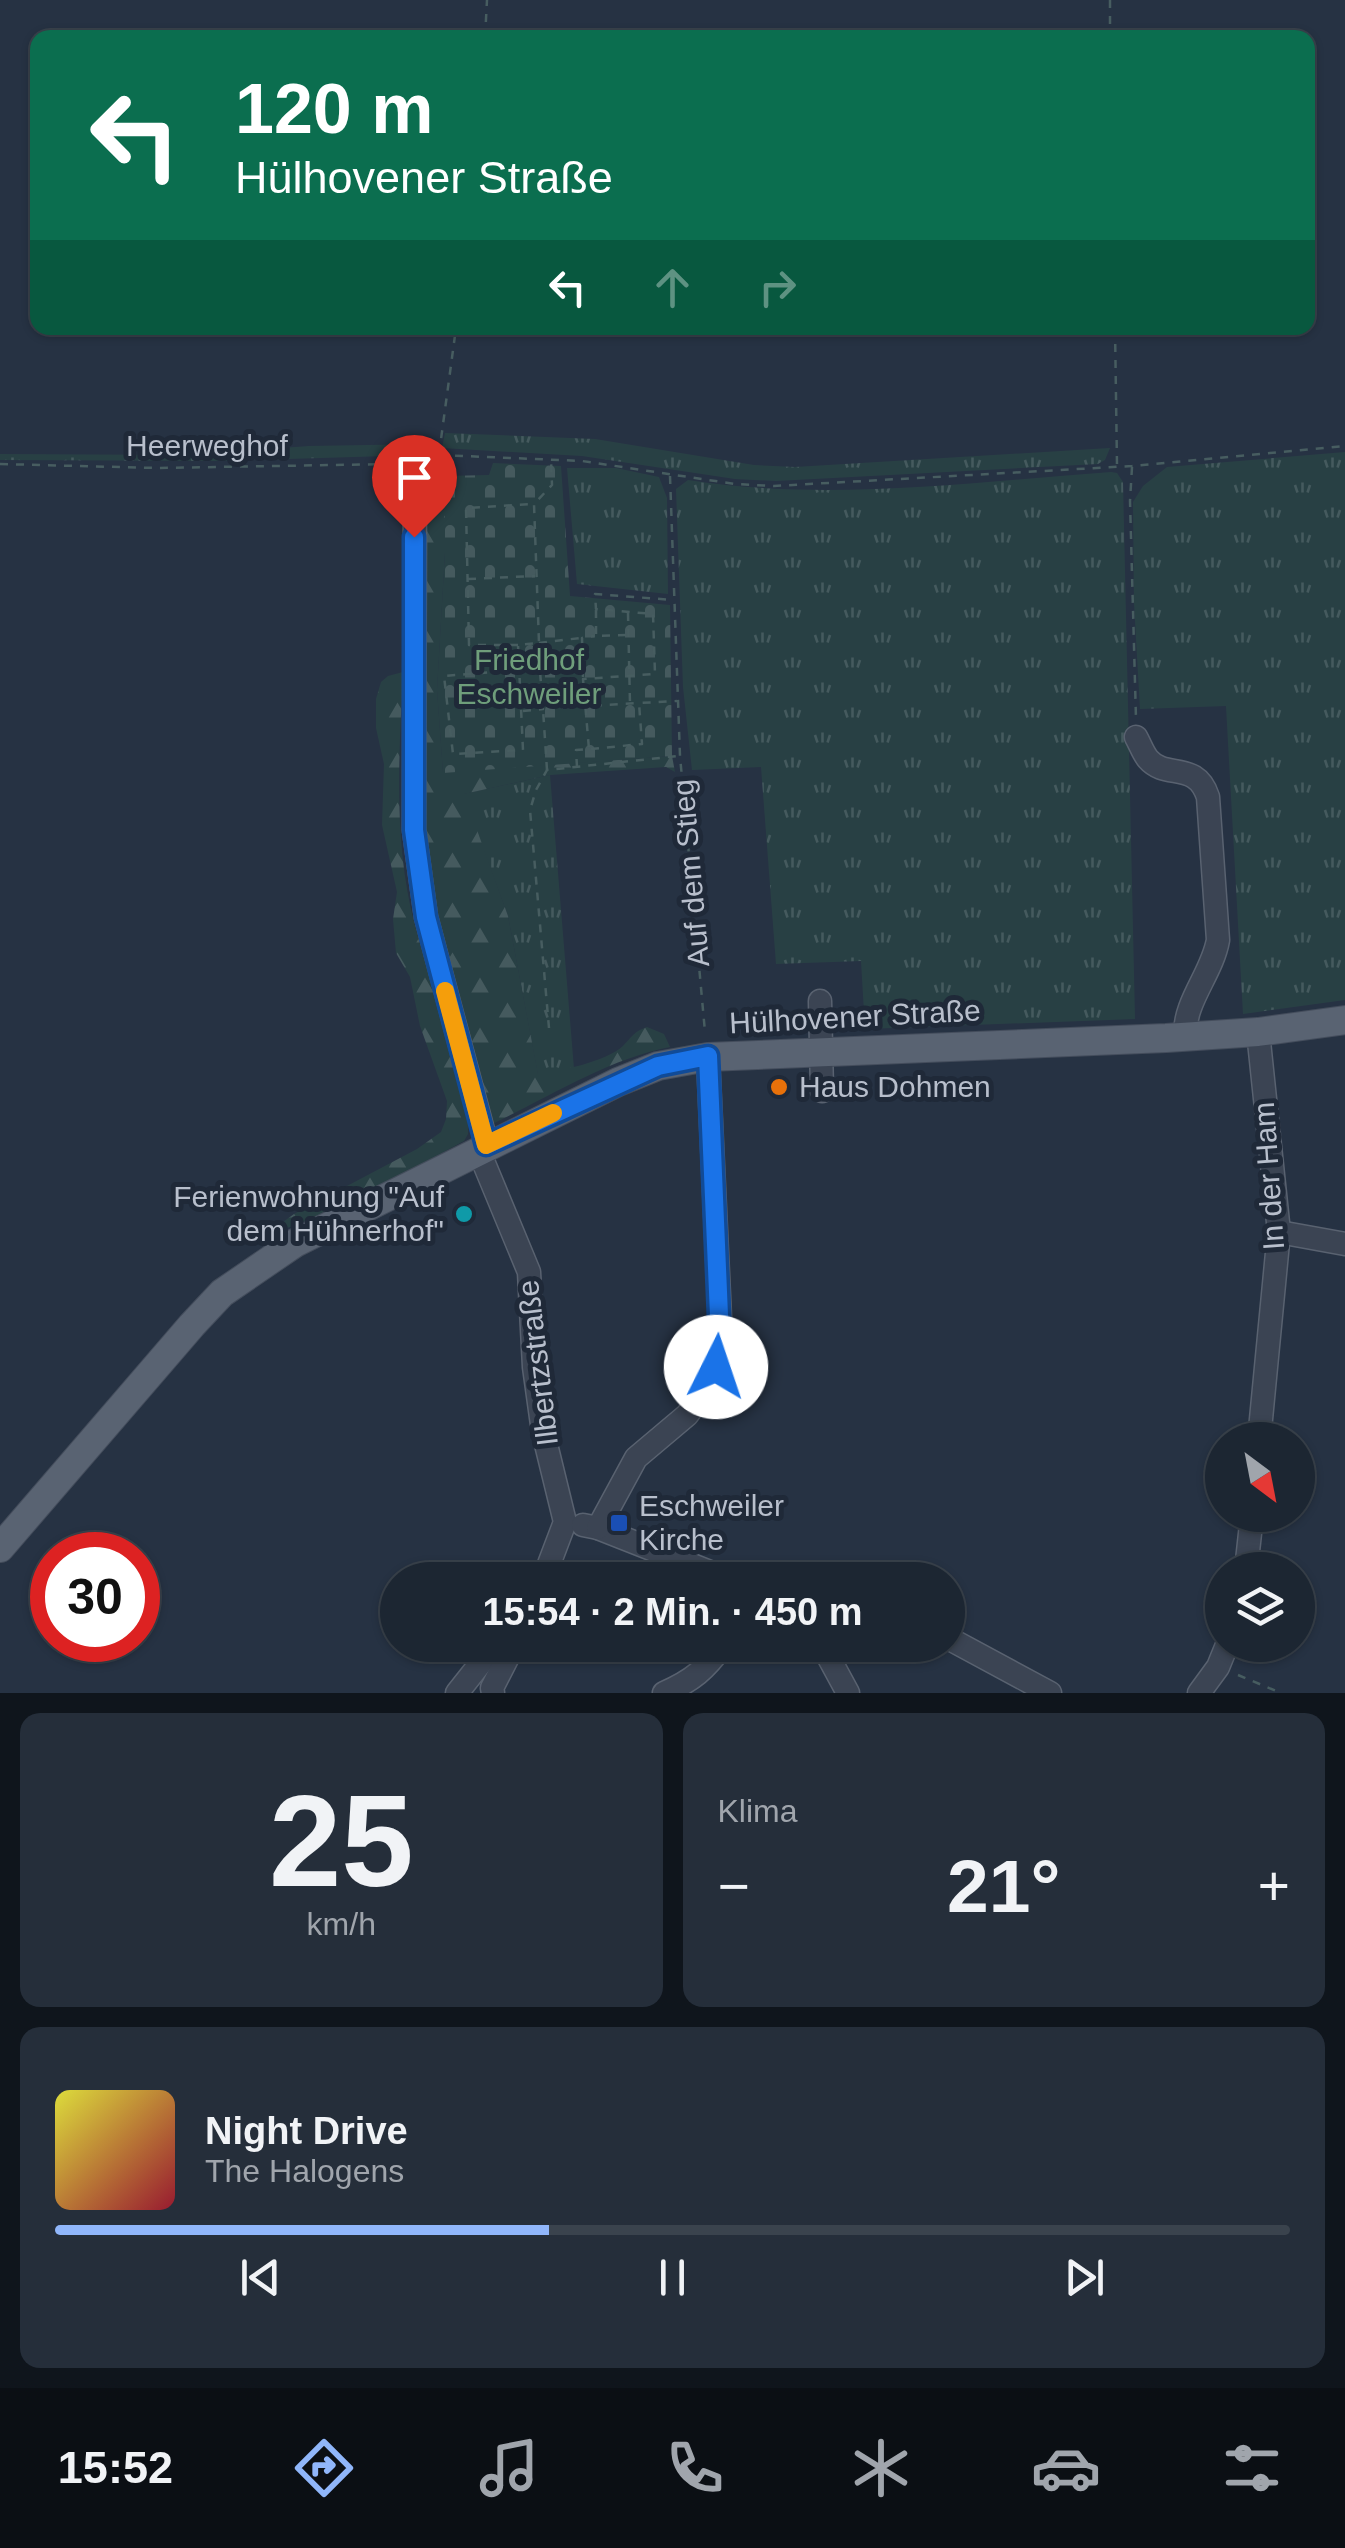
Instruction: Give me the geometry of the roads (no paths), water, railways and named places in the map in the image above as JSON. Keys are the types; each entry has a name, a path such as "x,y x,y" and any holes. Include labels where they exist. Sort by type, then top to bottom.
{"main road":[{"name":"Hülhovener Straße","path":"0,1548 222,1293 295,1243 482,1147 658,1066 708,1056 1258,1032 1345,1020"}],"street":[{"name":"Ilbertzstraße","path":"414,464 414,830 426,917 482,1147 529,1272 534,1367 543,1432 565,1522"},
{"path":"1136,737 1147,759 1157,766 1195,776 1208,797 1218,940 1215,955 1185,1018 1185,1036"},
{"path":"820,1001 822,1091"},
{"name":"In der Ham","path":"1258,1032 1279,1232 1261,1422"},
{"path":"598,1528 636,1458 687,1415 706,1390 716,1367 720,1339 708,1056"},
{"path":"1279,1232 1345,1244"},
{"path":"549,1562 565,1522 598,1528 684,1562"},
{"path":"965,1647 1050,1693"},
{"path":"457,1693 480,1662"},
{"path":"493,1693 505,1662"},
{"path":"664,1693 690,1682 711,1662"},
{"path":"831,1662 848,1693"},
{"path":"1199,1693 1218,1662"}],"place":[{"name":"Haus Dohmen","path":"779,1087"},
{"name":"Ferienwohnung \"Auf dem Hühnerhof\"","path":"464,1214"},
{"name":"Eschweiler Kirche","path":"619,1523"}],"park label":[{"name":"Friedhof Eschweiler","path":"529,677"}]}
